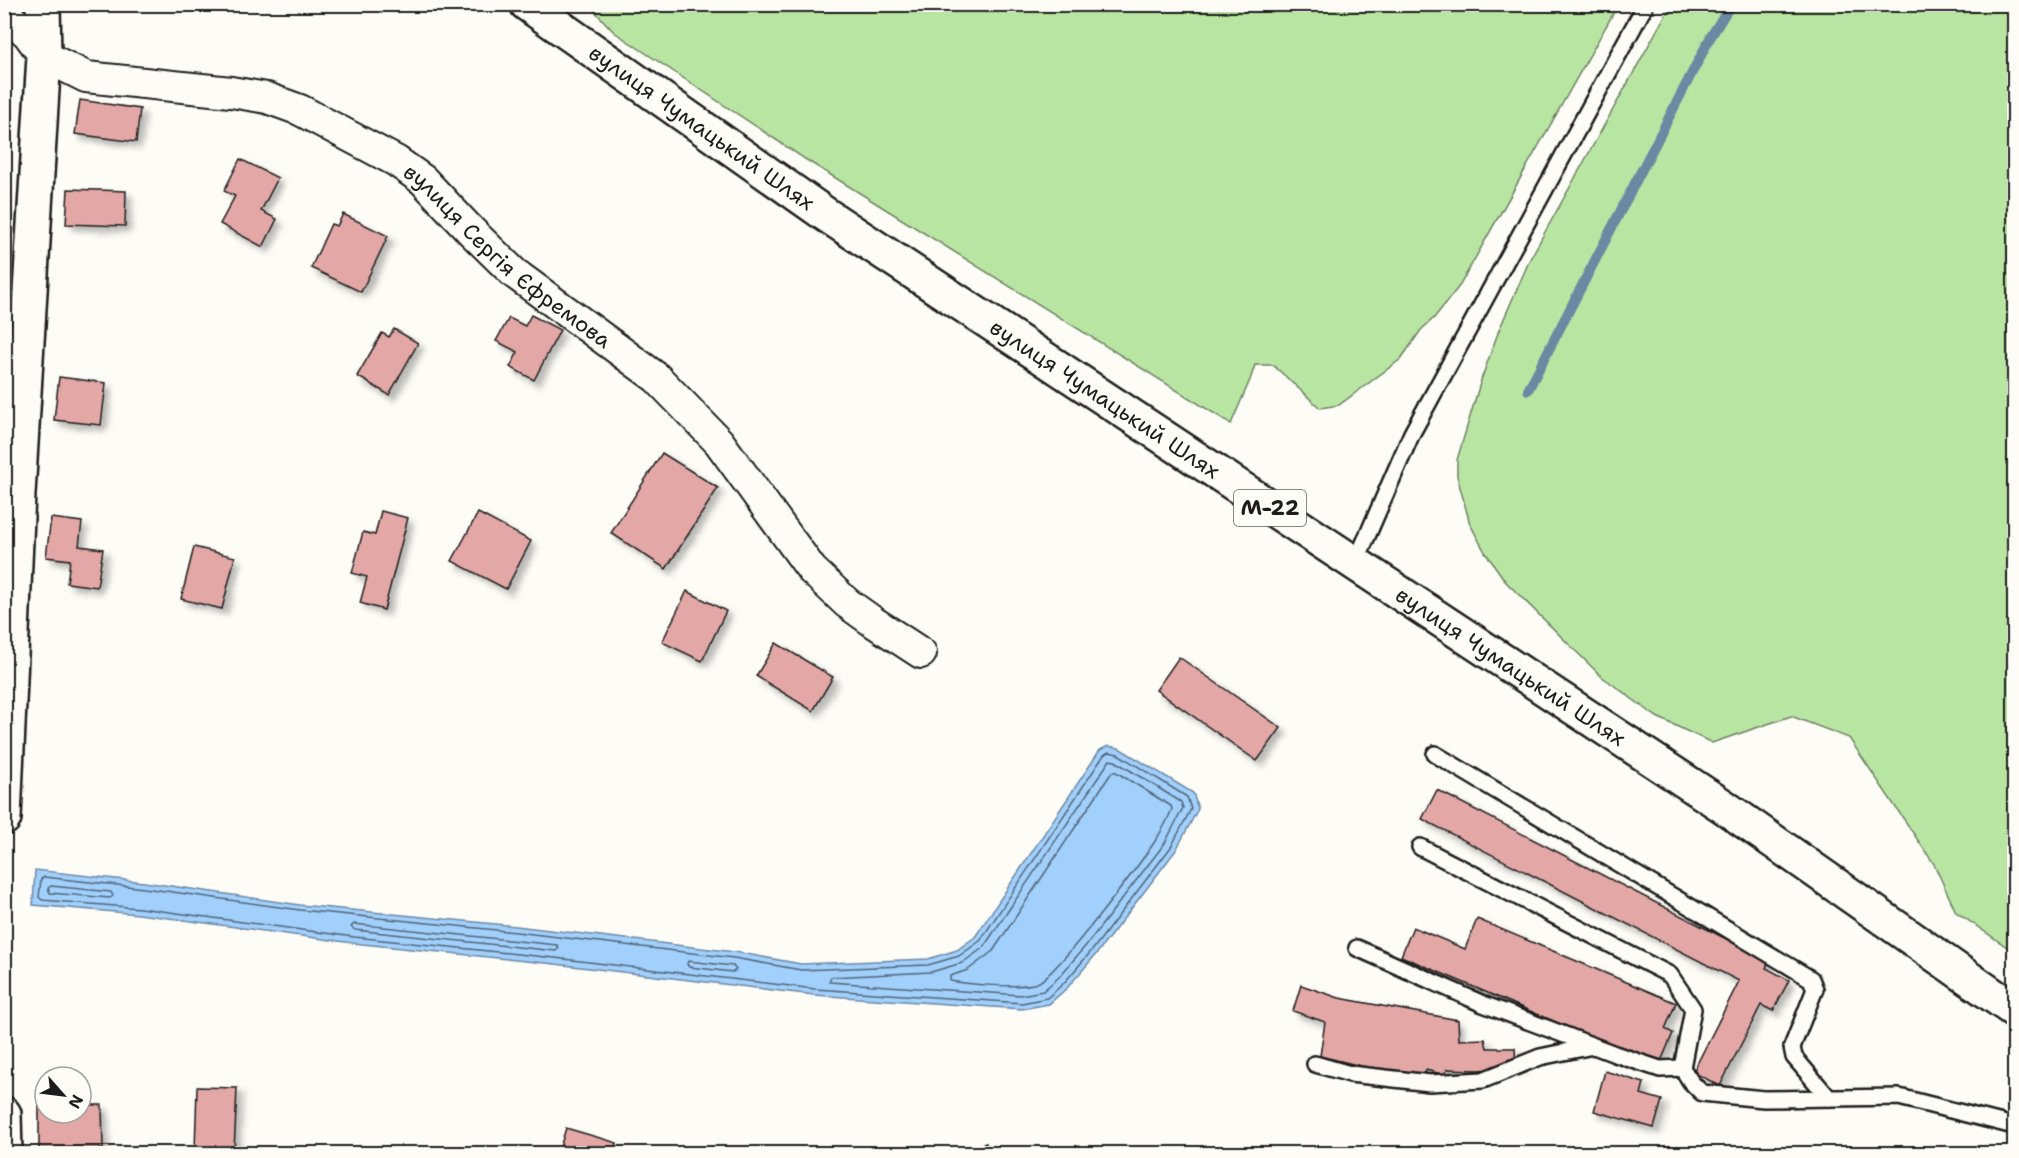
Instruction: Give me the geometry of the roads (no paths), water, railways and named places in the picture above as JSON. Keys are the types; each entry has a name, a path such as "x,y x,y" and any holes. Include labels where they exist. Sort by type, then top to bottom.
{"main road":[{"path":"4,818 11,494 44,56 43,4"},
{"name":"вулиця Чумацький Шлях","path":"527,4 825,214 1723,806 2014,1010"},
{"path":"4,1114 5,1154"}],"street":[{"name":"вулиця Сергія Єфремова","path":"4,13 28,34 44,56 86,77 231,92 267,98 331,125 396,161 423,180 514,273 657,378 719,442 812,570 847,603 921,653"}],"lane":[{"path":"1355,564 1412,433 1646,4"},
{"path":"1436,754 1811,979 1815,988 1791,1047 1794,1057 1829,1098"},
{"path":"1420,847 1670,975 1693,1009 1682,1068 1702,1093 1764,1099 1899,1097 2014,1126"},
{"path":"1357,948 1484,1004 1593,1046 1660,1069 1682,1068"},
{"path":"1315,1064 1350,1074 1430,1083 1483,1080 1540,1057 1593,1046"}],"water":[{"path":"1108,746 1119,748 1193,793 1198,809 1176,850 1098,952 1068,987 1049,1004 1022,1009 814,995 353,943 139,914 33,905 35,870 144,882 300,905 516,926 735,952 801,964 928,959 957,950 975,937 1100,750"}],"waterway":[{"path":"1528,390 1710,38 1731,4"}]}
